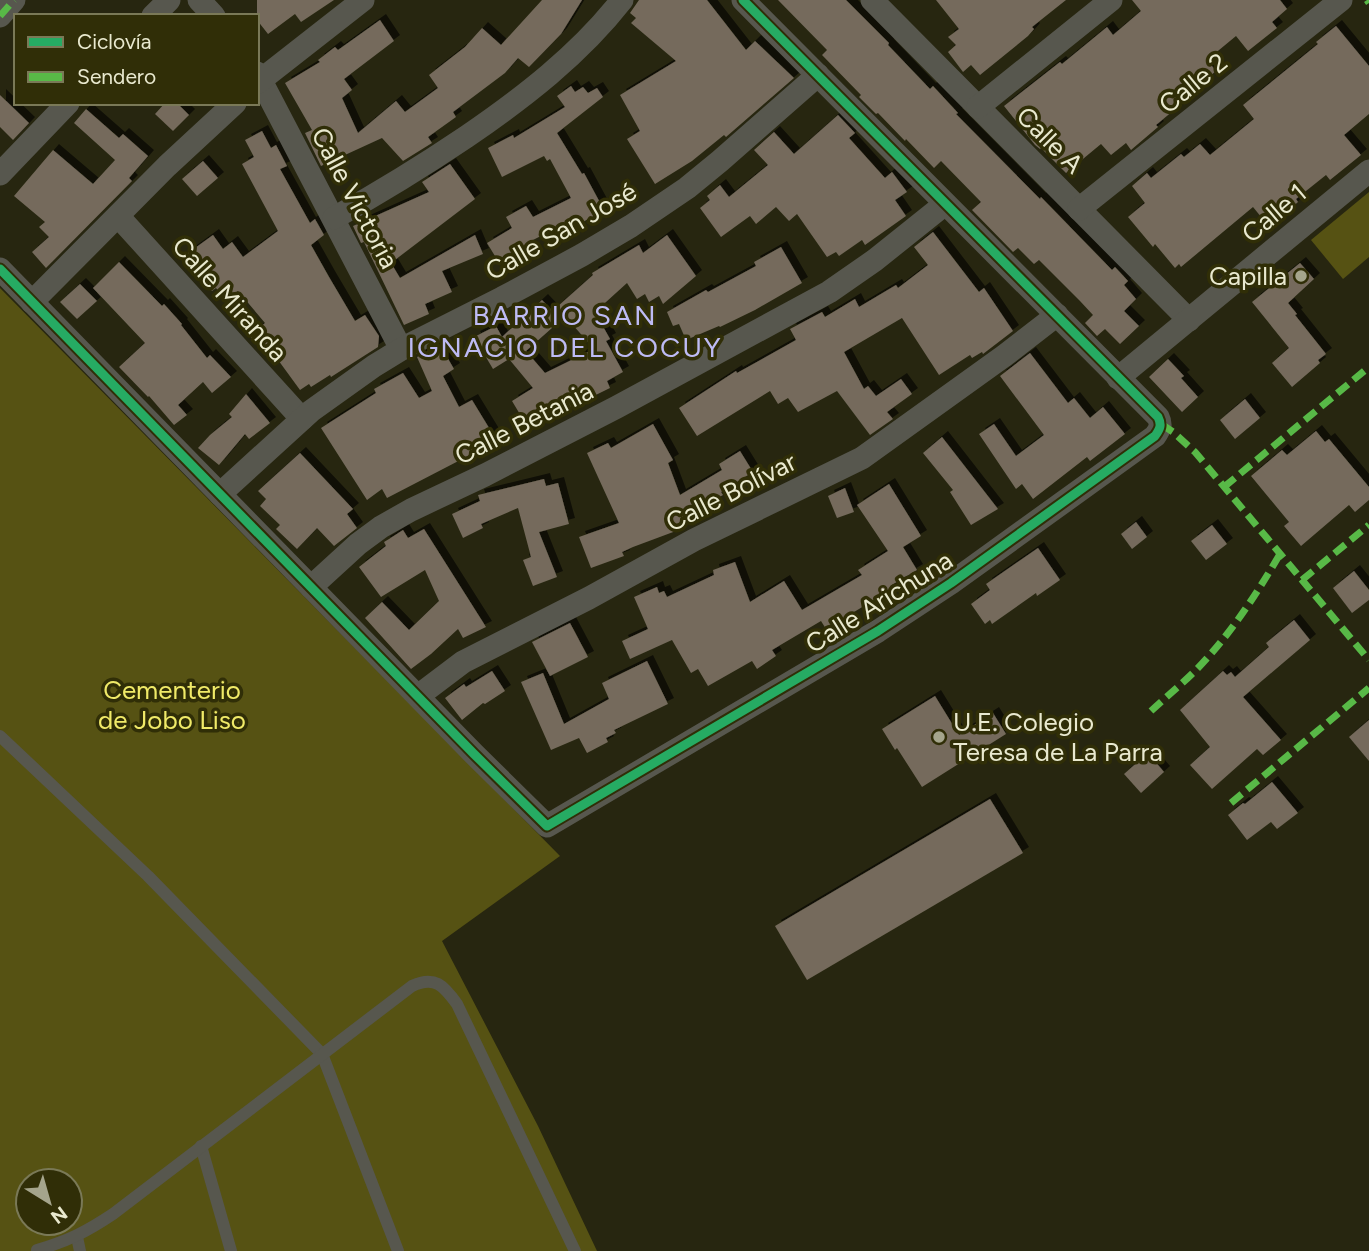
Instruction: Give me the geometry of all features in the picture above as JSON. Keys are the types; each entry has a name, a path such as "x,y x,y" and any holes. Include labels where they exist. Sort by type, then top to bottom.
{"street":[{"path":"0,16 14,0"},
{"path":"155,14 169,0"},
{"path":"199,0 212,14"},
{"path":"259,79 363,0"},
{"path":"334,218 389,187 496,116 582,45 622,0"},
{"path":"743,0 1118,378"},
{"path":"978,107 1111,0"},
{"name":"Calle 2","path":"1079,209 1341,0"},
{"name":"Calle A","path":"877,2 1189,320"},
{"name":"Calle San José","path":"220,494 302,419 342,388 401,349 502,298 631,226 687,188 818,75"},
{"name":"Calle Victoria","path":"259,79 401,349"},
{"path":"0,174 66,105"},
{"path":"32,302 167,166 233,105"},
{"name":"Calle 1","path":"1118,378 1369,171"},
{"name":"Calle Betania","path":"311,587 358,544 391,521 605,413 829,292 875,260 945,204"},
{"name":"Calle Miranda","path":"118,216 302,419"},
{"path":"0,269 418,696"},
{"name":"Calle Bolívar","path":"418,696 463,662 589,598 694,540 862,458 1057,316"},
{"name":"Calle Arichuna","path":"418,696 547,826 878,631 951,583 1155,436 1160,429 1160,420 1118,378"}],"lane":[{"path":"0,736 148,876 322,1054 398,1251"},
{"path":"84,1233 113,1214 412,986 428,981 443,987 464,1016 575,1251"},
{"path":"201,1146 230,1251"},
{"path":"37,1250 77,1237 80,1251"}],"green space":[{"path":"1369,192 1369,257 1343,279 1311,240"},
{"name":"Cementerio de Jobo Liso","path":"0,288 560,856 442,941 538,1126 597,1251 0,1251"}],"building":[{"path":"257,0 334,0 301,22 295,14 268,34 259,23"},
{"path":"542,0 582,0 561,34 529,67 518,58 505,73 453,112 456,117 428,137 432,143 403,161 382,138 321,166 305,133 312,130 285,83 320,62 318,60 335,47 338,50 380,20 394,41 344,79 352,90 342,98 358,133 396,101 405,112 438,88 429,75 465,47 482,28 501,45"},
{"path":"639,0 707,0 746,50 755,41 794,78 726,137 724,135 692,161 655,184 627,139 640,131 620,95 676,61 631,23 636,18 630,13"},
{"path":"778,0 846,0 930,89 933,86 958,113 956,114 1040,199 1041,197 1112,270 1115,267 1128,281 1124,285 1136,299 1124,311 1139,326 1120,344 1105,329 1097,336 1085,323 1093,315 1080,301 1039,260 1034,264 1018,248 1013,252 972,210 981,202 941,161 934,168 906,139 905,141 876,114 822,55 827,50"},
{"path":"936,0 1066,0 1032,27 1034,29 1028,36 980,75 971,65 963,72 948,52 956,45 948,37 959,29"},
{"path":"1132,0 1280,0 1287,9 1272,22 1277,28 1248,51 1236,36 1207,60 1216,71 1183,98 1185,101 1131,150 1126,143 1111,155 1101,144 1066,173 1035,145 1004,106 1107,27 1113,35 1141,11"},
{"path":"1336,26 1369,66 1369,114 1344,135 1361,155 1330,180 1326,175 1296,199 1298,202 1283,215 1281,212 1266,223 1253,207 1181,267 1179,264 1175,268 1128,217 1145,203 1132,186 1147,173 1151,178 1181,154 1184,157 1200,144 1210,155 1254,119 1243,105"},
{"path":"571,86 575,92 583,87 588,93 597,88 603,97 557,133 582,174 584,173 604,210 583,222 580,216 498,261 487,243 512,228 506,217 526,206 533,217 571,198 550,159 547,161 544,156 502,177 488,148 513,135 514,138 565,107 557,96"},
{"path":"0,95 29,123 13,140 0,127"},
{"path":"163,105 179,105 189,115 173,131 155,114"},
{"path":"86,109 119,138 123,134 148,156 129,178 132,181 46,268 32,252 49,237 39,227 45,222 14,196 53,150 93,184 115,160 74,123"},
{"path":"838,115 855,133 849,138 885,178 892,172 907,192 895,200 906,216 865,245 862,240 839,256 836,252 827,257 797,214 789,221 776,207 756,224 750,216 721,237 700,208 710,200 707,196 720,185 729,197 768,165 754,150 774,132 794,154"},
{"path":"262,131 271,148 276,145 287,166 280,169 310,223 315,219 324,235 311,245 329,277 355,321 365,315 379,336 378,347 331,377 330,375 311,387 309,384 300,390 273,353 265,347 262,350 250,336 265,323 238,291 225,300 216,288 212,291 184,256 213,235 223,249 232,242 243,257 278,231 242,164 254,157 245,140"},
{"path":"203,161 218,178 197,196 182,179"},
{"path":"450,164 475,199 391,263 400,278 475,235 483,254 442,271 452,292 425,304 429,314 404,325 364,242 361,243 353,226 429,192 422,182"},
{"path":"933,232 979,292 984,288 1013,331 983,354 982,352 972,358 970,355 939,375 902,318 844,352 864,389 868,386 876,396 901,379 912,394 887,412 893,419 870,435 837,391 798,412 788,398 778,404 770,391 697,436 679,408 736,371 737,373 796,340 790,329 822,312 825,317 855,299 859,307 896,285 898,288 928,265 914,247"},
{"path":"667,235 696,276 663,304 659,296 649,302 645,294 637,299 627,283 595,312 610,339 606,341 623,372 607,381 610,388 549,418 530,431 512,401 533,388 509,359 493,369 474,337 496,326 502,337 542,300 561,320 526,351 545,373 594,349 557,307 593,275 592,273 639,245 643,253"},
{"path":"781,247 802,283 755,310 686,340 679,324 673,326 667,312 756,266 754,262"},
{"path":"119,262 162,306 164,304 207,358 210,355 231,377 212,393 203,382 178,405 187,415 174,425 119,367 145,343 93,288"},
{"path":"1300,263 1314,279 1288,303 1326,354 1318,360 1320,363 1292,387 1272,363 1289,348 1252,302"},
{"path":"80,284 97,301 77,319 60,302"},
{"path":"440,345 454,369 443,376 459,407 472,400 497,441 387,498 382,489 367,500 321,428 376,393 374,389 403,373 419,398 432,391 417,357"},
{"path":"1030,353 1068,403 1074,398 1090,418 1103,407 1125,434 1090,461 1087,457 1033,499 1022,484 1016,489 979,434 994,424 1016,456 1044,435 1000,376"},
{"path":"1168,359 1198,397 1182,412 1149,377"},
{"path":"246,394 270,423 249,439 245,434 219,465 198,448 232,417 229,414"},
{"path":"1245,399 1260,418 1235,439 1220,420"},
{"path":"653,424 673,460 668,463 680,495 722,470 719,464 740,451 753,472 721,492 723,495 681,520 684,528 633,547 622,552 624,556 591,568 579,537 619,523 587,453 608,443 611,448"},
{"path":"1316,431 1325,442 1329,439 1369,487 1369,500 1355,512 1349,505 1301,546 1284,526 1289,522 1251,476 1282,450 1287,455"},
{"path":"942,437 998,509 971,525 950,492 953,490 923,453"},
{"path":"300,453 353,509 347,514 357,528 334,546 317,528 297,549 276,529 280,525 260,506 266,499 258,491"},
{"path":"544,479 546,486 558,483 569,524 539,532 557,577 533,586 523,560 531,557 518,508 481,524 483,528 463,538 452,514 480,501 478,495"},
{"path":"889,484 921,536 903,547 917,570 890,586 892,589 826,629 821,621 772,650 776,656 757,669 752,661 708,686 698,669 691,673 672,640 630,659 622,641 648,629 634,597 657,587 659,593 664,591 667,597 714,575 713,570 735,562 750,602 784,581 802,610 862,575 858,570 888,551 857,505"},
{"path":"845,488 854,512 837,518 828,496"},
{"path":"1136,522 1147,537 1132,549 1121,534"},
{"path":"1212,525 1227,544 1206,560 1191,541"},
{"path":"424,529 486,627 463,638 458,629 411,669 365,618 382,602 409,630 439,601 425,570 381,597 359,567 386,546 384,542 403,530 408,538"},
{"path":"1038,548 1060,580 1037,596 1036,593 992,624 990,620 985,624 971,604 990,590 986,584"},
{"path":"1354,571 1369,590 1369,600 1352,613 1333,588"},
{"path":"1294,620 1310,640 1243,697 1281,740 1263,755 1257,749 1212,789 1190,765 1210,747 1180,710 1223,671 1227,675 1231,672 1235,677 1269,647 1266,643"},
{"path":"570,623 588,657 550,676 532,642"},
{"path":"647,661 668,704 614,730 616,733 606,738 608,742 587,753 579,738 551,750 521,682 543,673 564,724 609,699 602,683"},
{"path":"492,671 505,691 483,703 462,720 445,698 464,684 466,687"},
{"path":"935,696 959,735 993,713 1006,734 922,787 882,729"},
{"path":"1369,720 1369,761 1349,737"},
{"path":"1148,753 1164,772 1141,793 1124,774"},
{"path":"1272,782 1298,813 1277,829 1271,822 1247,840 1228,815"},
{"path":"990,799 1023,853 807,980 775,926"}],"marked path":[{"path":"0,16 14,0"},
{"path":"1224,487 1369,367"},
{"path":"1161,424 1195,452 1369,660"},
{"path":"1302,580 1369,525"},
{"path":"1151,711 1196,670 1220,643 1280,554"},
{"path":"1231,803 1369,688"}],"cycle path":[{"path":"0,269 547,826 878,631 951,583 1155,436 1160,427 1158,417 743,0"}],"place":[{"name":"Capilla","path":"1301,276"},
{"name":"U.E. Colegio Teresa de La Parra","path":"939,737"}],"district":[{"name":"BARRIO SAN IGNACIO DEL COCUY","path":"565,331"}]}
